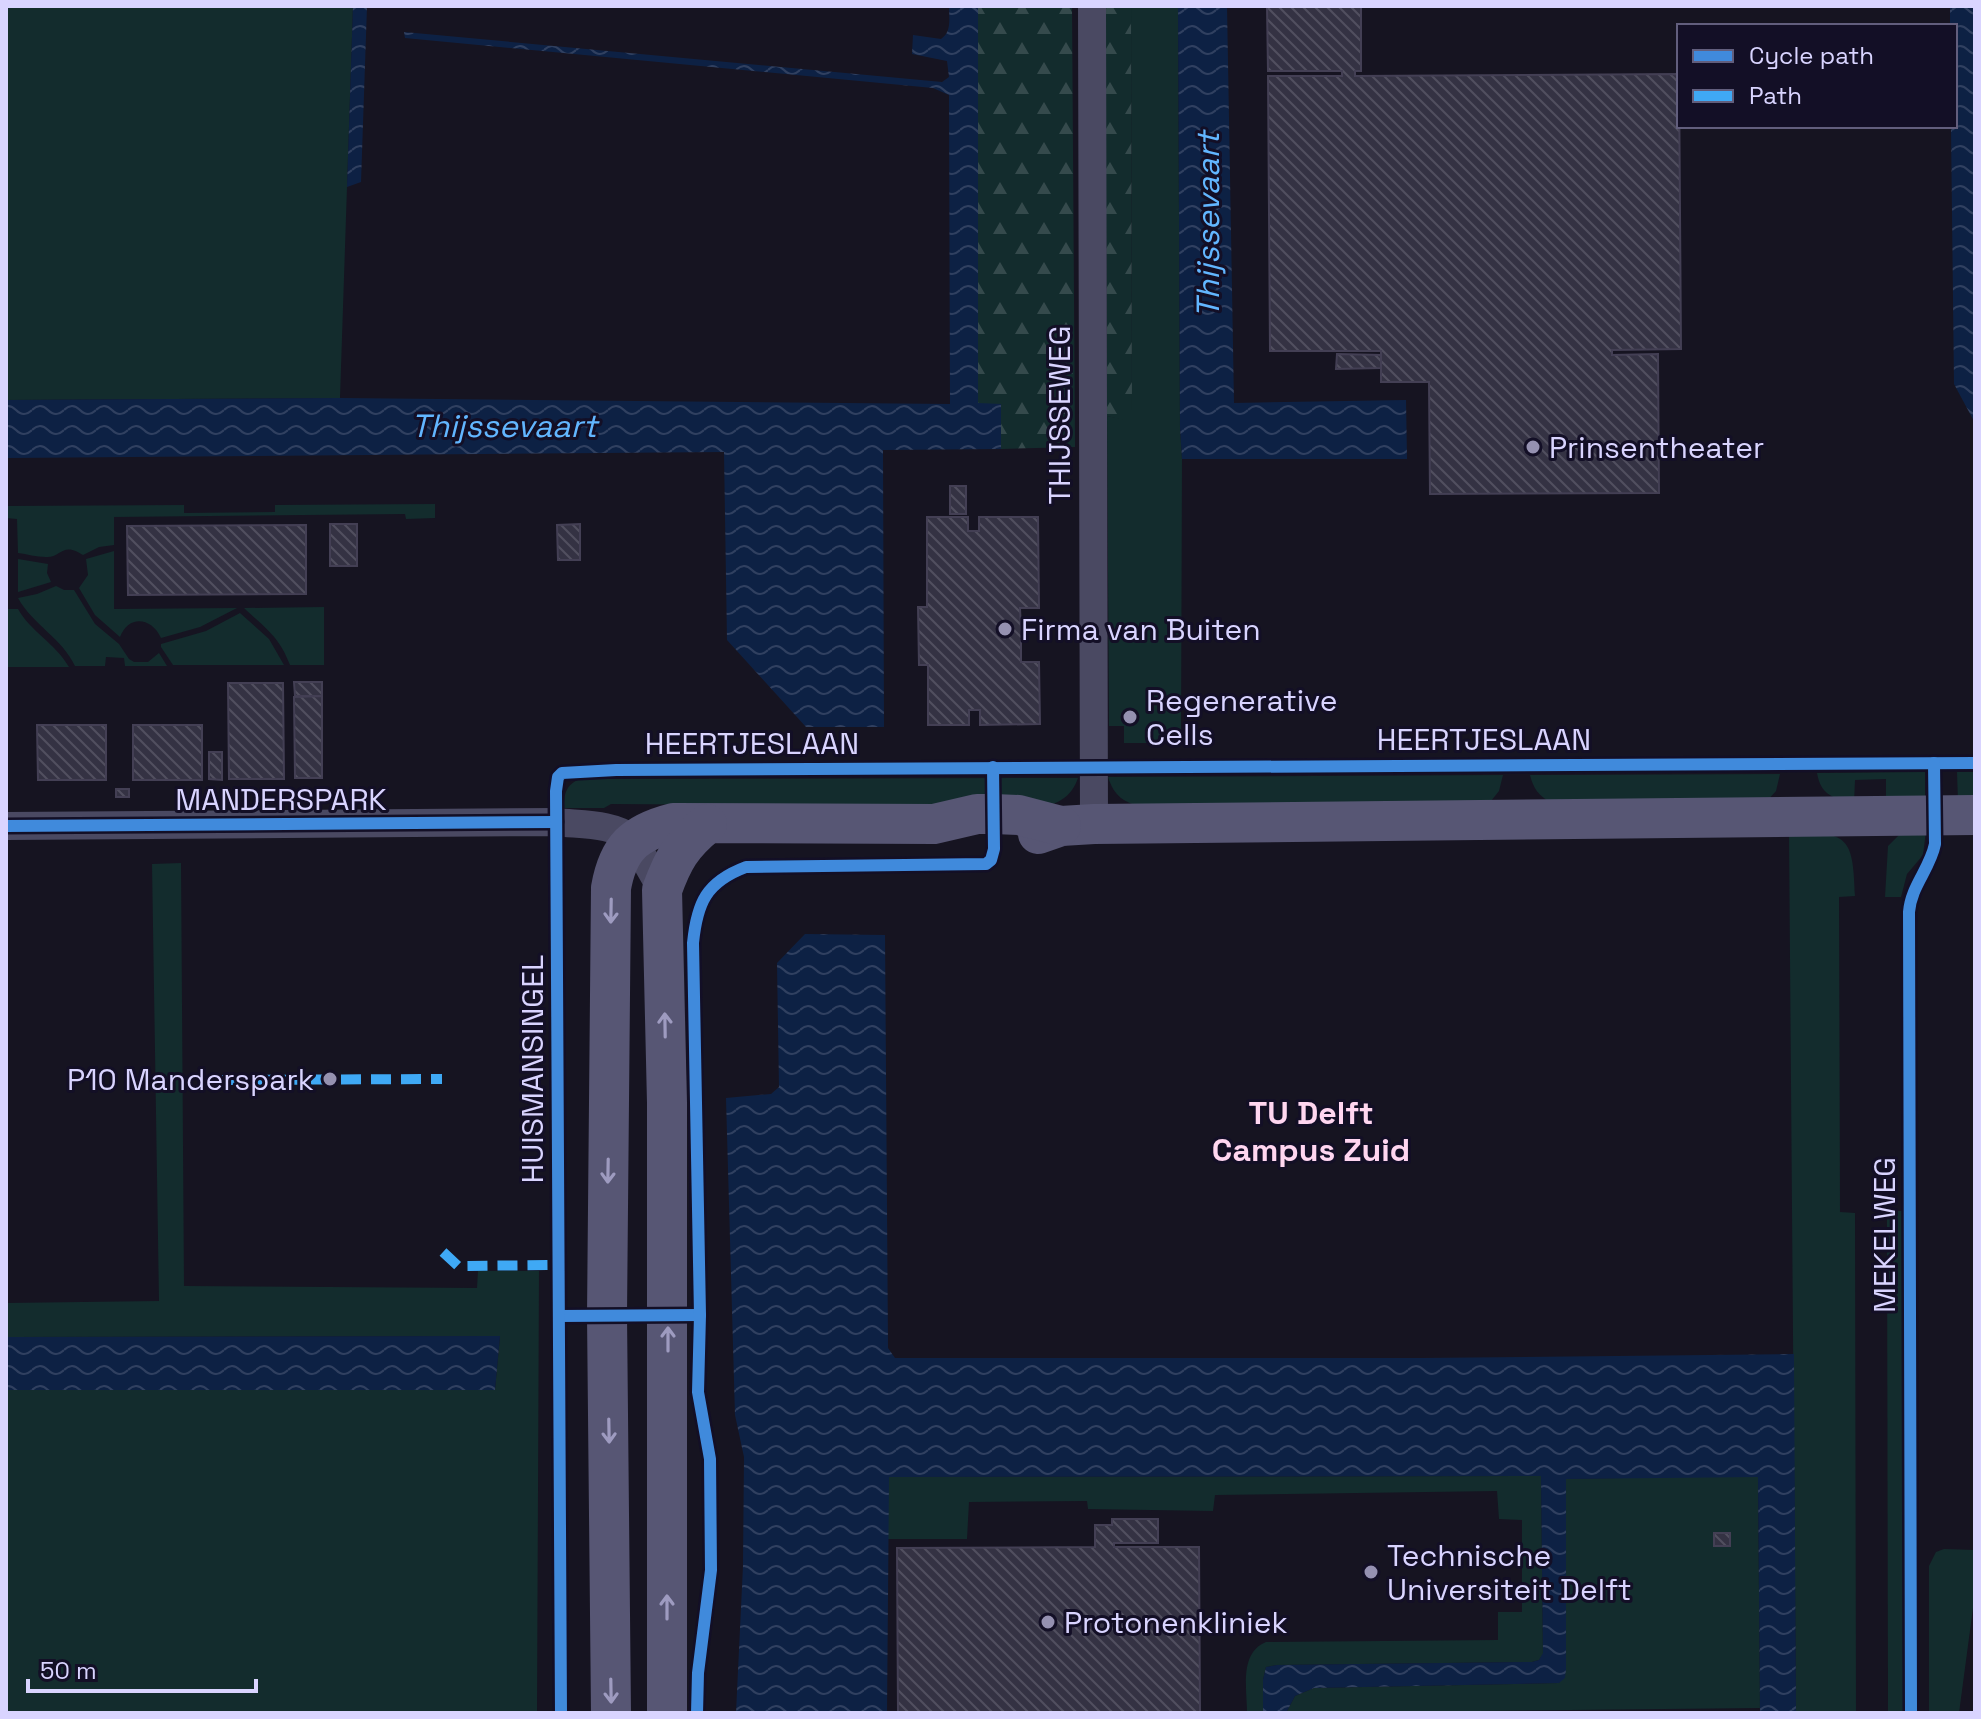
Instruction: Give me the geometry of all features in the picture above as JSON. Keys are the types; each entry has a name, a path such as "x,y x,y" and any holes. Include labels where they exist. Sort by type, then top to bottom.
{"street":[{"name":"THIJSSEWEG","path":"1077,825 1092,6"},
{"path":"611,1713 607,1315 611,888 619,859 633,839 653,828 673,823 934,824 977,814 1019,815 1077,825 1975,815"},
{"name":"MANDERSPARK","path":"6,826 556,822 616,829 633,839"},
{"path":"667,1713 667,1118 662,890 672,863 686,841 707,824"},
{"path":"633,839 662,890"}],"green space":[{"path":"6,6 353,6 340,398 6,400"},
{"path":"978,6 1072,6 1075,447 1001,449 1001,404 978,404"},
{"path":"1105,6 1131,6 1132,422 1107,416"},
{"path":"1131,6 1178,6 1181,743 1124,743 1124,726 1109,726 1107,416 1132,421"},
{"path":"435,504 435,518 406,519 405,514 114,517 114,545 99,547 83,555 66,550 51,557 18,553 17,519 6,518 6,506 184,505 184,513 275,512 275,505"},
{"path":"114,551 114,609 237,608 200,627 161,638 152,626 135,622 120,637 95,615 79,588 88,575 86,559"},
{"path":"18,559 48,564 47,573 51,582 18,592"},
{"path":"56,586 74,590 95,624 119,644 129,659 148,662 159,653 167,666 125,666 124,658 106,657 105,666 75,666 63,647 31,616 18,598"},
{"path":"324,607 324,665 290,665 276,639 244,608"},
{"path":"6,609 18,609 69,667 6,667"},
{"path":"240,613 269,639 284,665 173,665 161,647 161,644 206,631"},
{"path":"1925,772 1925,800 1886,800 1886,779 1855,780 1854,803 1825,791 1817,773"},
{"path":"1957,772 1975,772 1975,802 1958,802"},
{"path":"1780,774 1776,791 1765,803 1550,802 1537,791 1530,775"},
{"path":"1503,775 1499,791 1491,801 1143,807 1121,798 1108,777"},
{"path":"1078,778 1066,797 1044,807 611,804 604,808 564,808 567,790 580,779"},
{"path":"1926,831 1923,855 1907,874 1901,897 1885,897 1888,846 1902,832"},
{"path":"1789,832 1824,834 1844,842 1849,850 1854,876 1855,896 1839,897 1840,1212 1855,1213 1856,1713 1796,1713"},
{"path":"181,863 184,1286 477,1288 478,1271 539,1271 537,1713 6,1713 6,1390 495,1390 500,1336 6,1337 6,1303 159,1301 152,864"},
{"path":"1887,1211 1902,1211 1903,1713 1888,1713"},
{"path":"1541,1476 1543,1654 1539,1660 1266,1667 1263,1713 1247,1713 1246,1673 1252,1654 1266,1642 1498,1640 1498,1612 1522,1612 1522,1520 1499,1519 1497,1491 1215,1495 1213,1511 1088,1509 1087,1501 969,1502 967,1539 888,1539 888,1477"},
{"path":"1758,1476 1760,1708 1286,1713 1295,1696 1314,1688 1559,1683 1566,1670 1565,1479"},
{"path":"1944,1549 1975,1550 1975,1593 1959,1713 1929,1713 1929,1566 1936,1552"}],"water":[{"path":"353,6 367,6 361,182 347,187"},
{"name":"Thijssevaart","path":"949,6 978,6 978,403 1001,404 1001,449 883,450 884,727 806,727 727,640 724,452 6,458 6,400 340,398 950,404 949,95 933,88 405,38 404,32 942,82 949,77 947,61 912,54 913,35 941,39 945,36"},
{"name":"Thijssevaart","path":"1178,6 1227,6 1234,403 1406,400 1407,459 1182,459"},
{"path":"1950,6 1975,6 1975,423 1954,384 1951,128 1957,128 1957,24 1950,24"},
{"path":"805,934 885,935 888,1348 895,1358 1794,1354 1796,1713 1760,1713 1758,1477 1566,1479 1566,1670 1565,1678 1559,1683 1314,1688 1295,1696 1286,1713 1263,1713 1266,1667 1539,1660 1543,1653 1541,1476 889,1477 887,1713 736,1713 743,1566 744,1457 735,1415 726,1098 771,1094 779,1087 777,963"},
{"path":"500,1336 495,1390 6,1390 6,1337"}],"building":[{"path":"1267,6 1361,6 1361,71 1355,71 1355,76 1677,74 1681,349 1612,350 1612,355 1658,354 1659,493 1430,494 1429,382 1381,382 1381,351 1270,351 1268,76 1342,76 1342,71 1268,71"},
{"path":"1337,354 1381,355 1381,368 1336,369"},
{"path":"950,486 966,486 966,514 950,514"},
{"path":"927,517 968,517 968,531 979,531 979,517 1038,517 1039,608 1020,608 1021,630 1025,630 1025,640 1021,640 1021,662 1039,662 1040,724 980,725 980,710 969,710 969,725 928,725 928,665 919,665 918,607 927,607"},
{"path":"330,524 357,524 357,566 330,566"},
{"path":"580,524 580,560 558,560 557,525"},
{"path":"306,525 306,594 128,595 127,526"},
{"path":"294,682 322,682 322,696 295,696"},
{"path":"228,683 283,683 284,779 229,779"},
{"path":"322,696 322,778 295,778 294,697"},
{"path":"37,725 106,725 106,780 38,780"},
{"path":"133,725 202,725 202,780 133,780"},
{"path":"209,752 222,752 222,780 209,779"},
{"path":"116,789 129,789 129,797 116,797"},
{"name":"Protonenkliniek","path":"1112,1519 1158,1519 1158,1543 1114,1543 1114,1547 1199,1547 1200,1713 898,1713 897,1548 1095,1547 1095,1525 1112,1525"},
{"path":"1714,1533 1730,1533 1730,1546 1714,1546"}],"marked path":[{"path":"221,1080 442,1079"},
{"path":"443,1252 458,1266 559,1265"}],"cycle path":[{"name":"MEKELWEG","path":"1911,1713 1909,912 1913,894 1935,844 1934,763"},
{"name":"HEERTJESLAAN","path":"561,1713 556,791 558,777 562,773 616,770 1975,763"},
{"path":"697,1713 698,1673 711,1570 710,1459 698,1392 700,1315 693,943 697,916 713,887 746,867 986,864 991,860 994,849 993,767"},
{"path":"6,826 556,822"},
{"path":"560,1316 700,1315"}],"place":[{"name":"Prinsentheater","path":"1533,447"},
{"name":"Firma van Buiten","path":"1005,629"},
{"name":"Regenerative Cells","path":"1130,717"},
{"name":"P10 Manderspark","path":"330,1079"},
{"name":"Technische Universiteit Delft","path":"1371,1572"},
{"name":"Protonenkliniek","path":"1048,1622"}],"district":[{"name":"TU Delft Campus Zuid","path":"1311,1132"}]}
